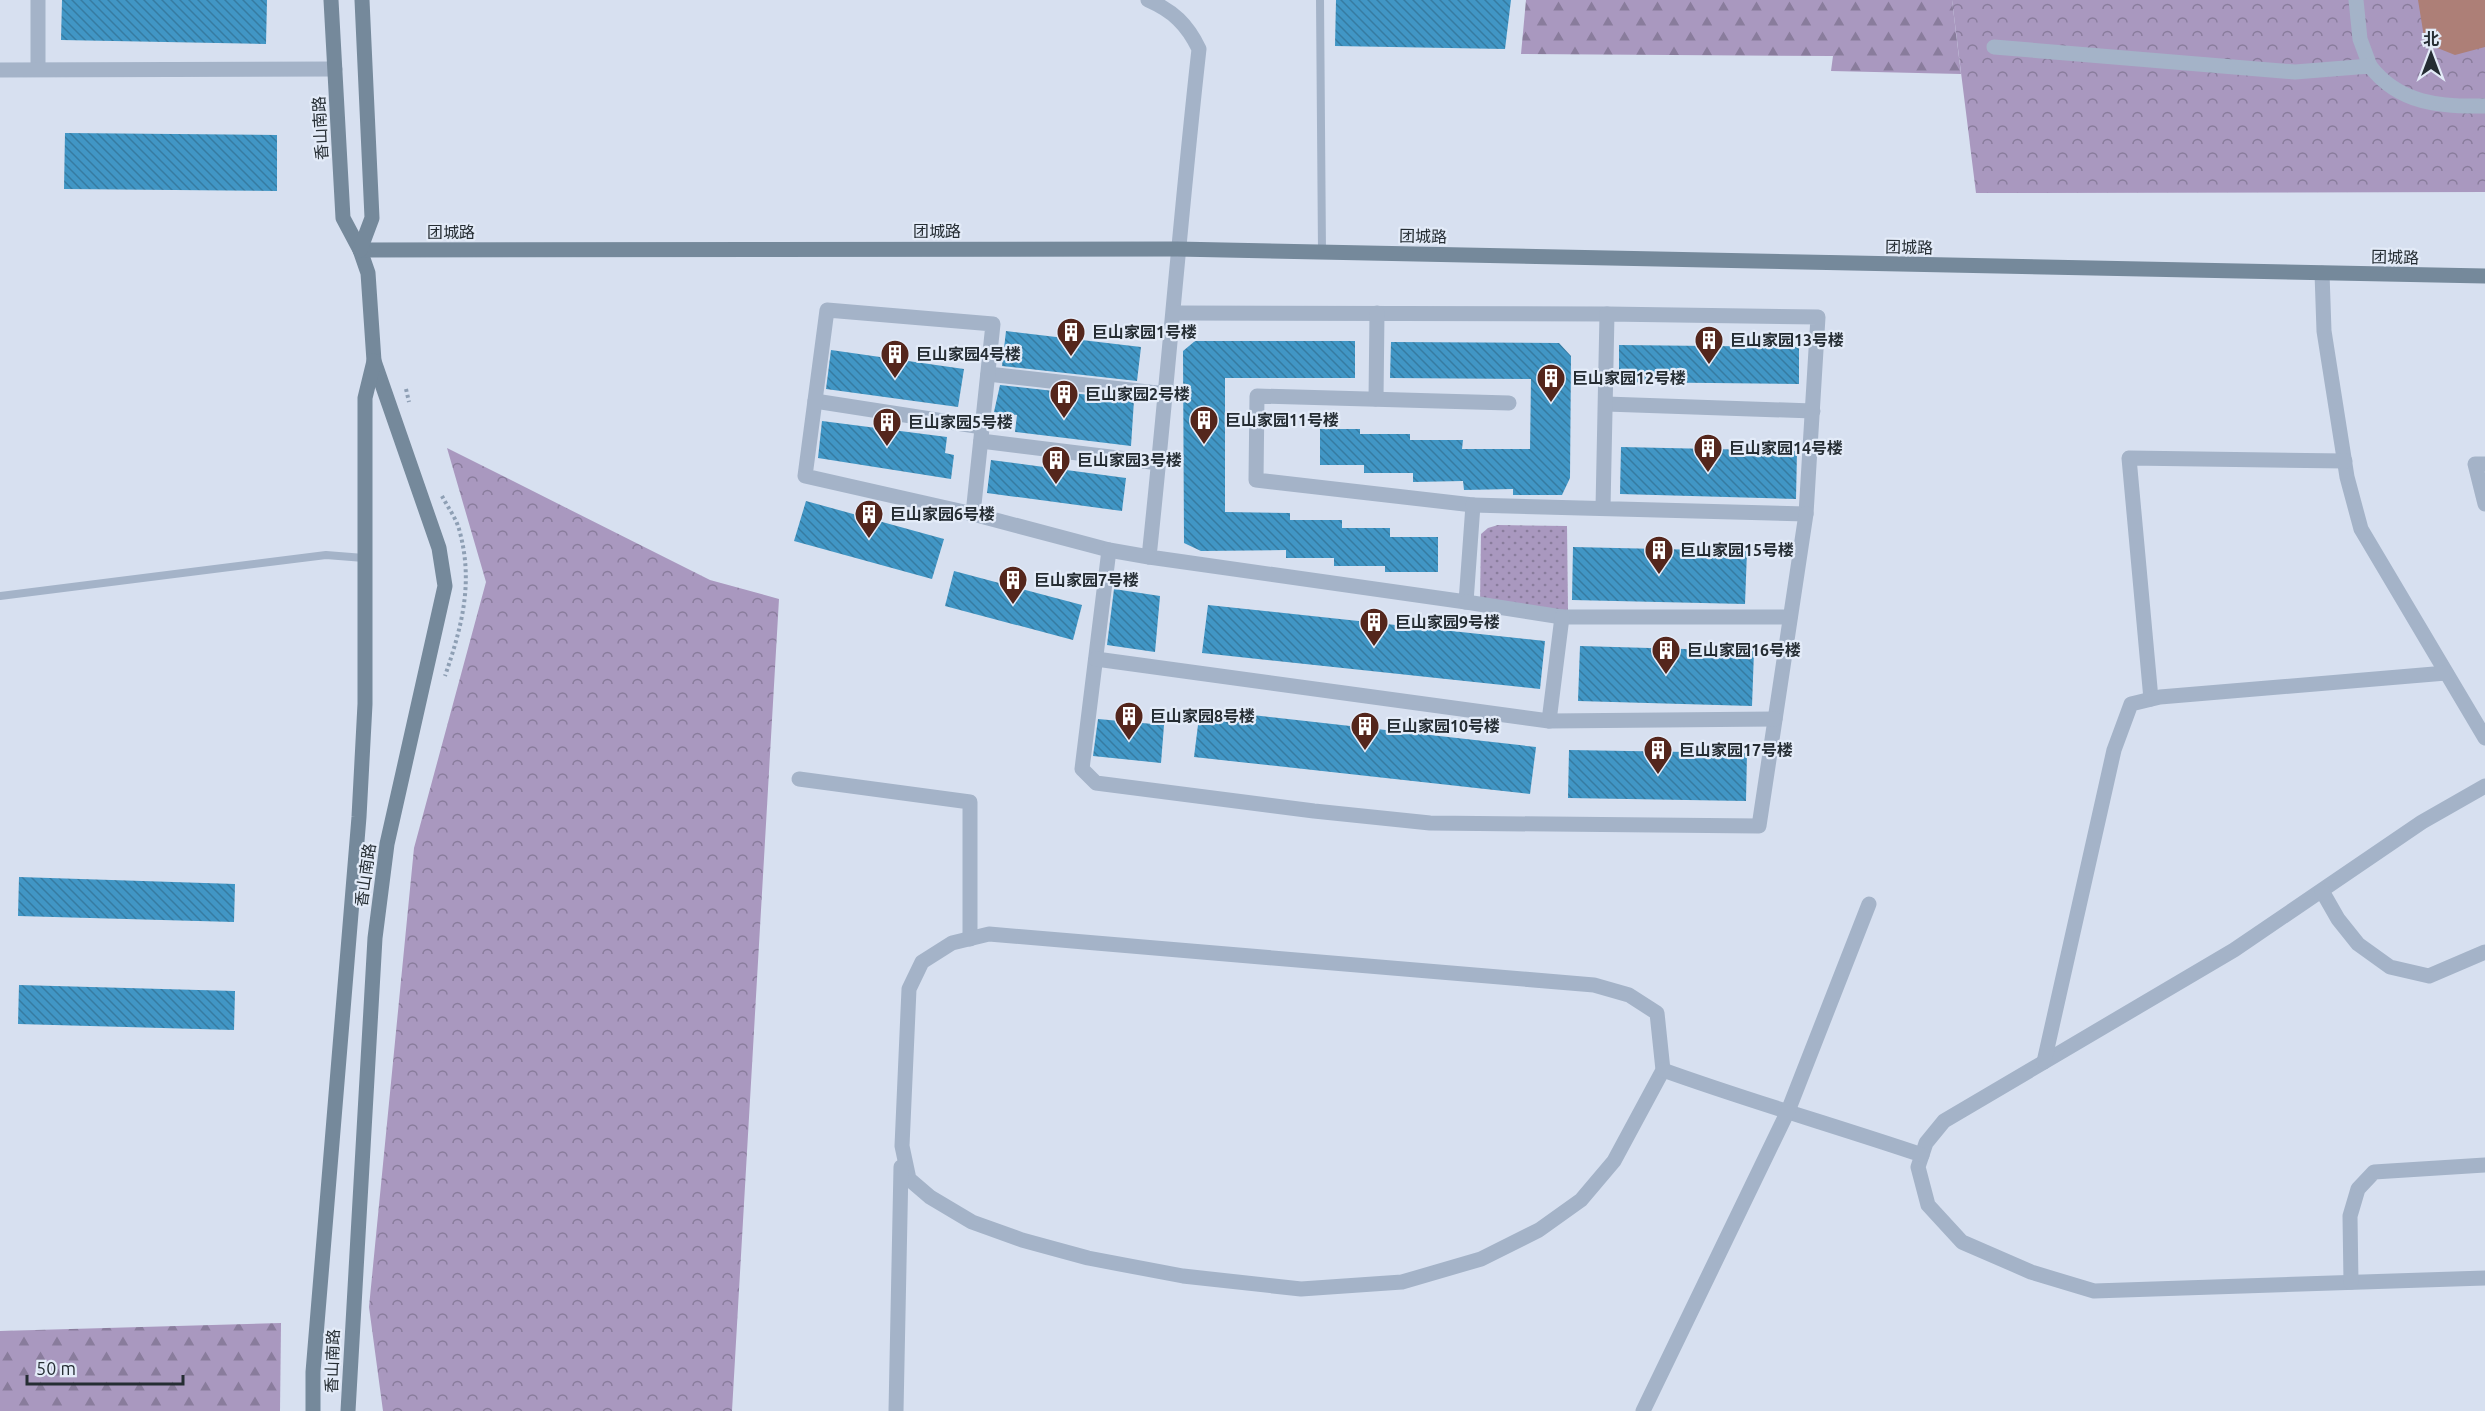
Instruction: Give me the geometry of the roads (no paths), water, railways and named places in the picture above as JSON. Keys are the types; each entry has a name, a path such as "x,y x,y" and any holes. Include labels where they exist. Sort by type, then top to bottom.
{"street":[{"path":"38,0 38,69"},
{"name":"香山南路","path":"331,0 343,218 360,250 368,273 374,361 439,548 445,586 387,844 375,938 348,1411"},
{"path":"360,250 372,218 362,0"},
{"path":"1148,0 1168,8 1189,28 1199,49 1177,249 1174,313 1149,557"},
{"path":"2356,0 2360,39 2370,66 2383,83 2420,101 2453,106 2485,105"},
{"path":"1994,47 2295,72 2370,66"},
{"path":"0,70 335,69"},
{"name":"团城路","path":"360,250 1177,249 2485,276"},
{"path":"2322,273 2324,330 2344,460 2361,529 2485,738"},
{"path":"973,514 993,324 827,310 805,476 973,514 1109,550 1562,617 1790,617"},
{"path":"1109,550 1083,769 1095,783 1314,812 1430,823 1759,826 1806,514 1818,317 1174,313"},
{"path":"1376,399 1377,313"},
{"path":"1603,508 1607,314"},
{"name":"香山南路","path":"313,1411 313,1371 359,817 365,704 365,398 374,361"},
{"path":"988,374 1166,394"},
{"path":"1509,403 1257,396 1256,480 1473,505 1806,514"},
{"path":"815,401 982,434 1159,463"},
{"path":"1606,404 1813,411"},
{"path":"2151,699 2129,458 2344,460"},
{"path":"2485,464 2475,464 2485,504"},
{"path":"1466,602 1473,505"},
{"path":"1549,721 1562,617"},
{"path":"1096,659 1549,721 1775,719"},
{"path":"2044,1062 2114,750 2131,704 2151,699 2446,673"},
{"path":"800,779 970,802 970,939"},
{"path":"2485,786 2422,822 2234,950 1944,1121 1926,1143 1918,1167 1928,1205 1962,1242 2031,1272 2094,1291 2485,1278"},
{"path":"2322,891 2338,919 2358,944 2390,967 2429,976 2485,952"},
{"path":"1643,1411 1788,1111 1869,904"},
{"path":"896,1411 902,1146 909,989 922,962 952,943 989,934 1594,985 1629,995 1657,1013 1663,1070 1614,1161 1581,1200 1539,1230 1481,1259 1402,1282 1301,1288 1218,1280 1088,1258 1022,1240 972,1222 930,1197 909,1179 902,1146"},
{"path":"1663,1070 1747,1100 1922,1155"},
{"path":"2351,1282 2350,1216 2358,1189 2374,1172 2485,1165"}],"lane":[{"path":"1320,0 1322,252"},
{"path":"0,596 326,555 364,558"}],"place":[{"name":"巨山家园1号楼","path":"1071,358"},
{"name":"巨山家园13号楼","path":"1709,366"},
{"name":"巨山家园4号楼","path":"895,380"},
{"name":"巨山家园12号楼","path":"1551,404"},
{"name":"巨山家园2号楼","path":"1064,420"},
{"name":"巨山家园11号楼","path":"1204,446"},
{"name":"巨山家园5号楼","path":"887,448"},
{"name":"巨山家园14号楼","path":"1708,474"},
{"name":"巨山家园3号楼","path":"1056,486"},
{"name":"巨山家园6号楼","path":"869,540"},
{"name":"巨山家园15号楼","path":"1659,576"},
{"name":"巨山家园7号楼","path":"1013,606"},
{"name":"巨山家园9号楼","path":"1374,648"},
{"name":"巨山家园16号楼","path":"1666,676"},
{"name":"巨山家园8号楼","path":"1129,742"},
{"name":"巨山家园10号楼","path":"1365,752"},
{"name":"巨山家园17号楼","path":"1658,776"}]}
